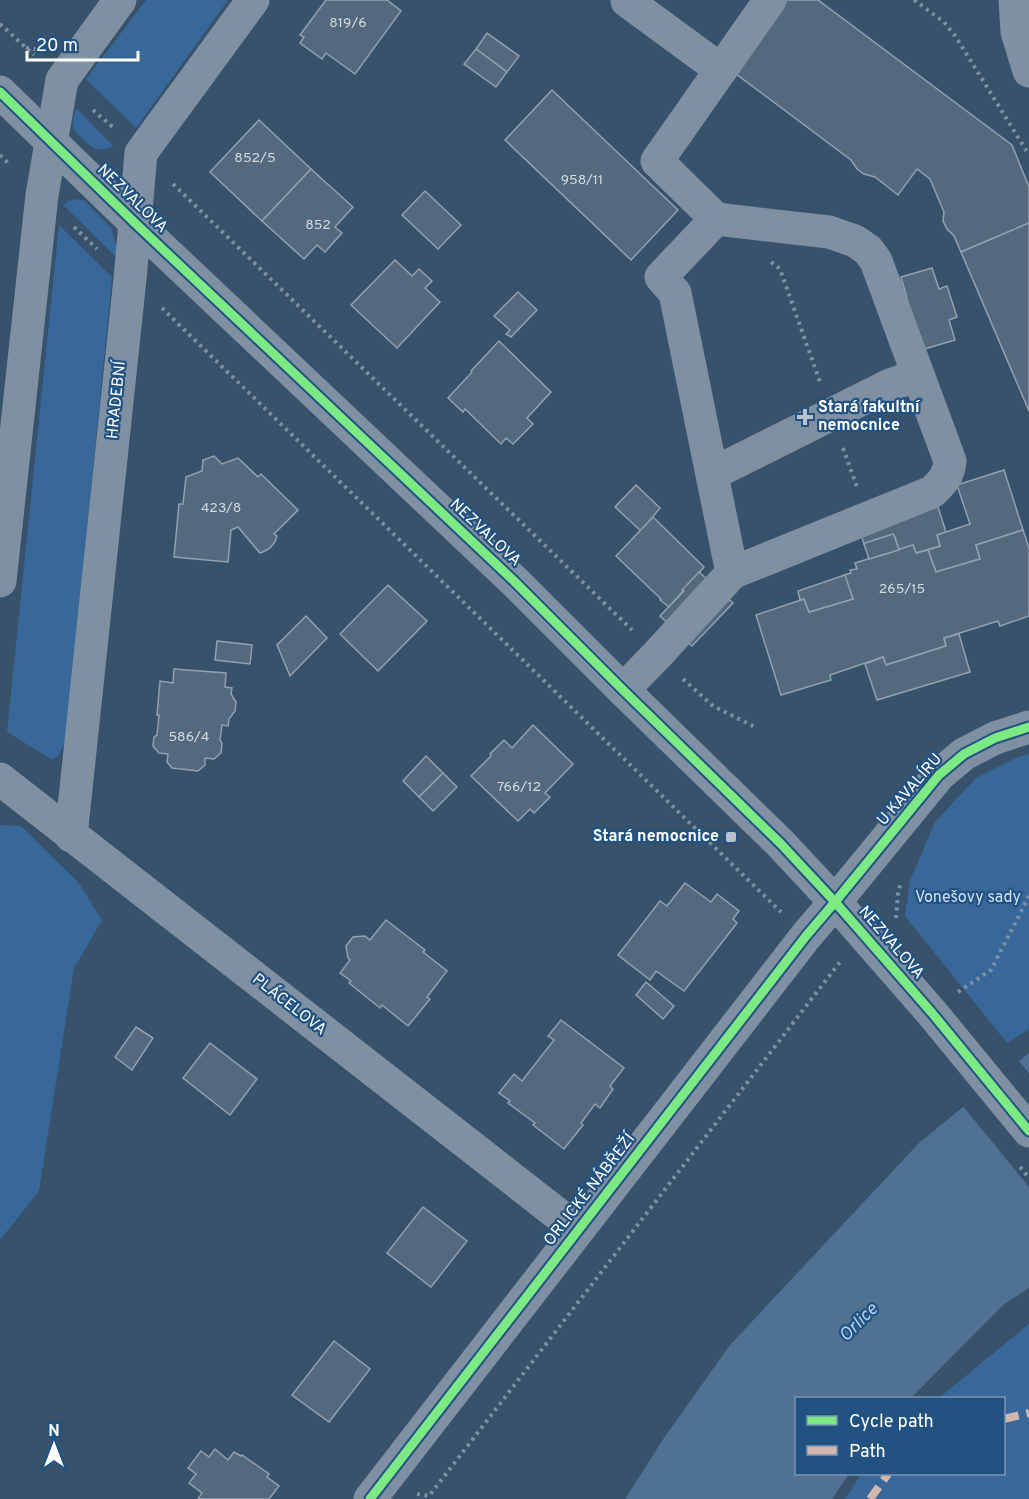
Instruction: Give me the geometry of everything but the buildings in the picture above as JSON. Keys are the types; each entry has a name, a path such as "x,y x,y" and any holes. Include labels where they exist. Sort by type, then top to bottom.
{"street":[{"path":"0,581 42,195 62,81 120,0"},
{"name":"HRADEBNÍ","path":"71,836 128,303 141,153 253,0"},
{"path":"622,690 732,573 932,492 950,470 950,461 876,261 868,250 855,241 829,232 716,219 657,161 770,0"},
{"path":"1015,0 1017,32 1029,71"},
{"path":"627,1 721,70"},
{"name":"NEZVALOVA","path":"0,92 513,581 781,844 835,902 944,1004 1029,1131"},
{"path":"716,219 662,277 675,293 732,573"},
{"path":"712,474 890,385 918,375"},
{"name":"U KAVALÍRU","path":"835,902 939,775 964,754 995,738 1029,727"},
{"name":"PLÁCELOVA","path":"0,779 578,1230"},
{"name":"ORLICKÉ NÁBŘEŽÍ","path":"375,1493 806,936 835,902"}],"path":[{"path":"914,0 944,22 956,37 1029,156"},
{"path":"0,24 34,55"},
{"path":"90,106 121,134"},
{"path":"169,180 564,564"},
{"path":"66,220 98,250"},
{"path":"771,262 780,269 862,502 872,516"},
{"path":"157,302 785,916"},
{"path":"882,844 905,861 898,894 896,920"},
{"path":"944,1004 991,970 1029,896"},
{"path":"375,1493 429,1496 840,962"}],"green space":[{"path":"146,0 228,0 136,128 86,79"},
{"path":"77,109 113,146 105,149 95,148 78,135 73,124"},
{"path":"77,199 85,201 112,229 117,250 116,257 63,205"},
{"path":"59,225 112,277 66,741 58,756 51,759 7,732"},
{"name":"Vonešovy sady","path":"1029,754 1029,1029 1007,1043 905,916 910,881 935,822 976,778"},
{"path":"0,825 21,826 78,882 102,920 74,968 39,1191 0,1240"},
{"path":"1029,1324 1029,1499 845,1499 860,1475 1005,1475 1005,1397 940,1397"}],"water":[{"name":"Orlice","path":"1029,1053 1029,1288 1003,1305 912,1397 795,1397 795,1475 848,1475 832,1499 625,1499 664,1438 730,1345 919,1143"}],"pier":[{"path":"1017,1059 1029,1073 1029,1187 962,1105"}],"marked path":[{"path":"1005,1419 1029,1413"},
{"path":"870,1499 887,1475"}],"cycle path":[{"path":"0,92 135,223 514,581 781,844 932,1013 1029,1131"},
{"path":"370,1499 806,936 939,775 964,754 995,738 1029,727"}],"place":[{"name":"Stará fakultní nemocnice","path":"805,417"},
{"name":"Stará nemocnice","path":"731,837"}]}
